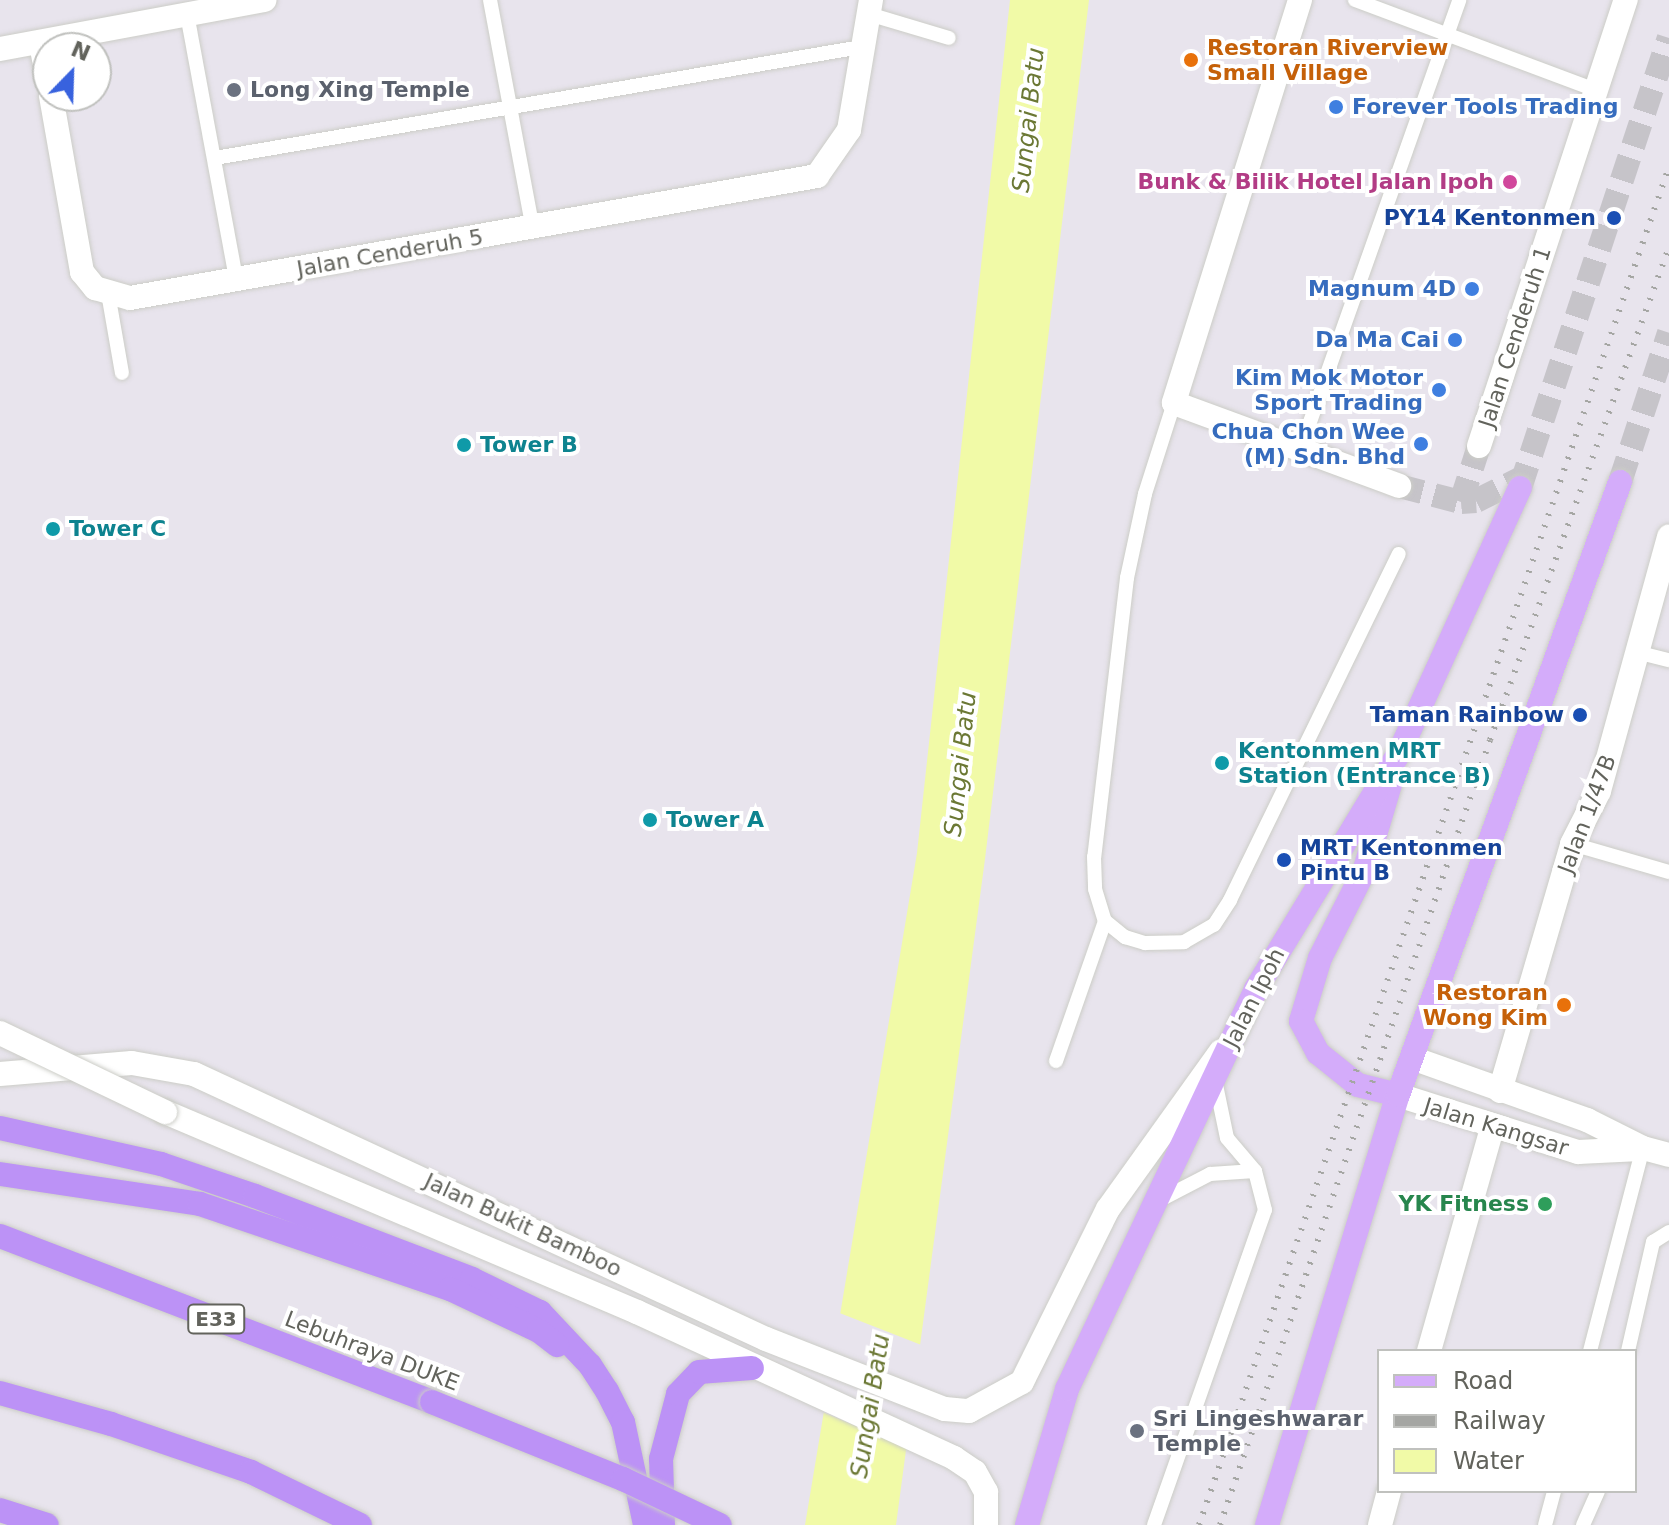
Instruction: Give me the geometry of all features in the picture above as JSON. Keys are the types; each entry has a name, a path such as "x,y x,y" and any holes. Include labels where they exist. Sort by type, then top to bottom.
{"highway":[{"path":"0,1128 161,1164 486,1286 540,1312 590,1365 623,1422 645,1525"},
{"path":"0,1174 200,1204 450,1289 539,1331 599,1384 623,1422"},
{"name":"Lebuhraya DUKE","path":"0,1236 432,1402 623,1479 720,1525"},
{"path":"663,1525 661,1459 678,1394 699,1372 752,1368"},
{"path":"0,1393 111,1424 251,1472 355,1523"},
{"path":"0,1510 47,1525"}],"main road":[{"path":"1267,1525 1398,1095 1620,482"},
{"name":"Jalan Ipoh","path":"1027,1525 1067,1389 1214,1076 1318,881 1400,751 1520,488"},
{"path":"1398,1095 1358,1085 1318,1053 1301,1021 1320,958 1365,869 1400,751"}],"street":[{"path":"99,32 264,0"},
{"path":"1300,0 1174,403 1299,453 1358,472 1389,487"},
{"name":"Jalan Cenderuh 1","path":"1479,446 1626,0"},
{"name":"Jalan Cenderuh 5","path":"108,293 130,298 809,179 835,157 851,121 867,46 871,8"},
{"path":"0,49 32,45"},
{"path":"54,112 82,272 108,293"},
{"name":"Jalan 1/47B","path":"1500,1091 1572,844 1599,791 1640,653 1669,536"},
{"name":"Jalan Bukit Bamboo","path":"0,1033 165,1112 637,1312 752,1368 954,1458 975,1472 986,1492 986,1525"},
{"name":"Jalan Bukit Bamboo","path":"0,1074 132,1063 194,1074 766,1339 945,1409 969,1411 1022,1382 1108,1209 1235,1033"},
{"name":"Jalan Kangsar","path":"1412,1058 1587,1120 1643,1148 1669,1155"},
{"name":"Jalan Kangsar","path":"1398,1095 1492,1128 1578,1152 1643,1148"},
{"path":"1430,1349 1492,1128"},
{"path":"1380,1525 1388,1493"}],"lane":[{"path":"490,0 533,229"},
{"path":"1355,0 1448,32 1596,90"},
{"path":"1299,453 1459,0"},
{"path":"871,8 949,38"},
{"path":"187,14 236,279"},
{"path":"215,158 867,46"},
{"path":"108,293 122,373"},
{"path":"1174,403 1145,494 1127,578 1094,857 1095,889 1105,921 1125,937 1167,944 1184,942 1214,925 1399,554"},
{"path":"1640,653 1669,660"},
{"path":"1572,844 1669,872"},
{"path":"1056,1061 1105,921"},
{"path":"1154,1525 1265,1210 1255,1171 1227,1138 1214,1076"},
{"path":"1591,1349 1643,1148"},
{"path":"1154,1203 1210,1174 1255,1171"},
{"path":"1628,1349 1653,1242 1669,1232"},
{"path":"1545,1525 1553,1493"},
{"path":"1583,1525 1597,1493"}],"water":[{"name":"Sungai Batu","path":"1010,0 1089,0 985,859 896,1525 805,1525 917,853"}],"pier":[{"path":"837,1312 924,1346 910,1449 820,1411"}],"tunnel":[{"path":"1520,488 1669,38"},
{"path":"1620,482 1669,333"},
{"path":"1461,502 1479,446"},
{"path":"1399,486 1461,502 1476,501 1524,477"}],"railway":[{"path":"1199,1525 1669,167"},
{"path":"1220,1525 1490,740 1669,247"}],"place":[{"name":"Restoran Riverview Small Village","path":"1191,60"},
{"name":"Long Xing Temple","path":"234,90"},
{"name":"Forever Tools Trading","path":"1336,107"},
{"name":"Bunk & Bilik Hotel Jalan Ipoh","path":"1510,182"},
{"name":"PY14 Kentonmen","path":"1614,218"},
{"name":"Magnum 4D","path":"1472,289"},
{"name":"Da Ma Cai","path":"1455,340"},
{"name":"Kim Mok Motor Sport Trading","path":"1439,390"},
{"name":"Chua Chon Wee (M) Sdn. Bhd","path":"1421,444"},
{"name":"Tower B","path":"464,445"},
{"name":"Tower C","path":"53,529"},
{"name":"Taman Rainbow","path":"1580,715"},
{"name":"Kentonmen MRT Station (Entrance B)","path":"1222,763"},
{"name":"Tower A","path":"650,820"},
{"name":"MRT Kentonmen Pintu B","path":"1284,860"},
{"name":"Restoran Wong Kim","path":"1564,1005"},
{"name":"YK Fitness","path":"1545,1204"},
{"name":"Sri Lingeshwarar Temple","path":"1137,1431"}]}
